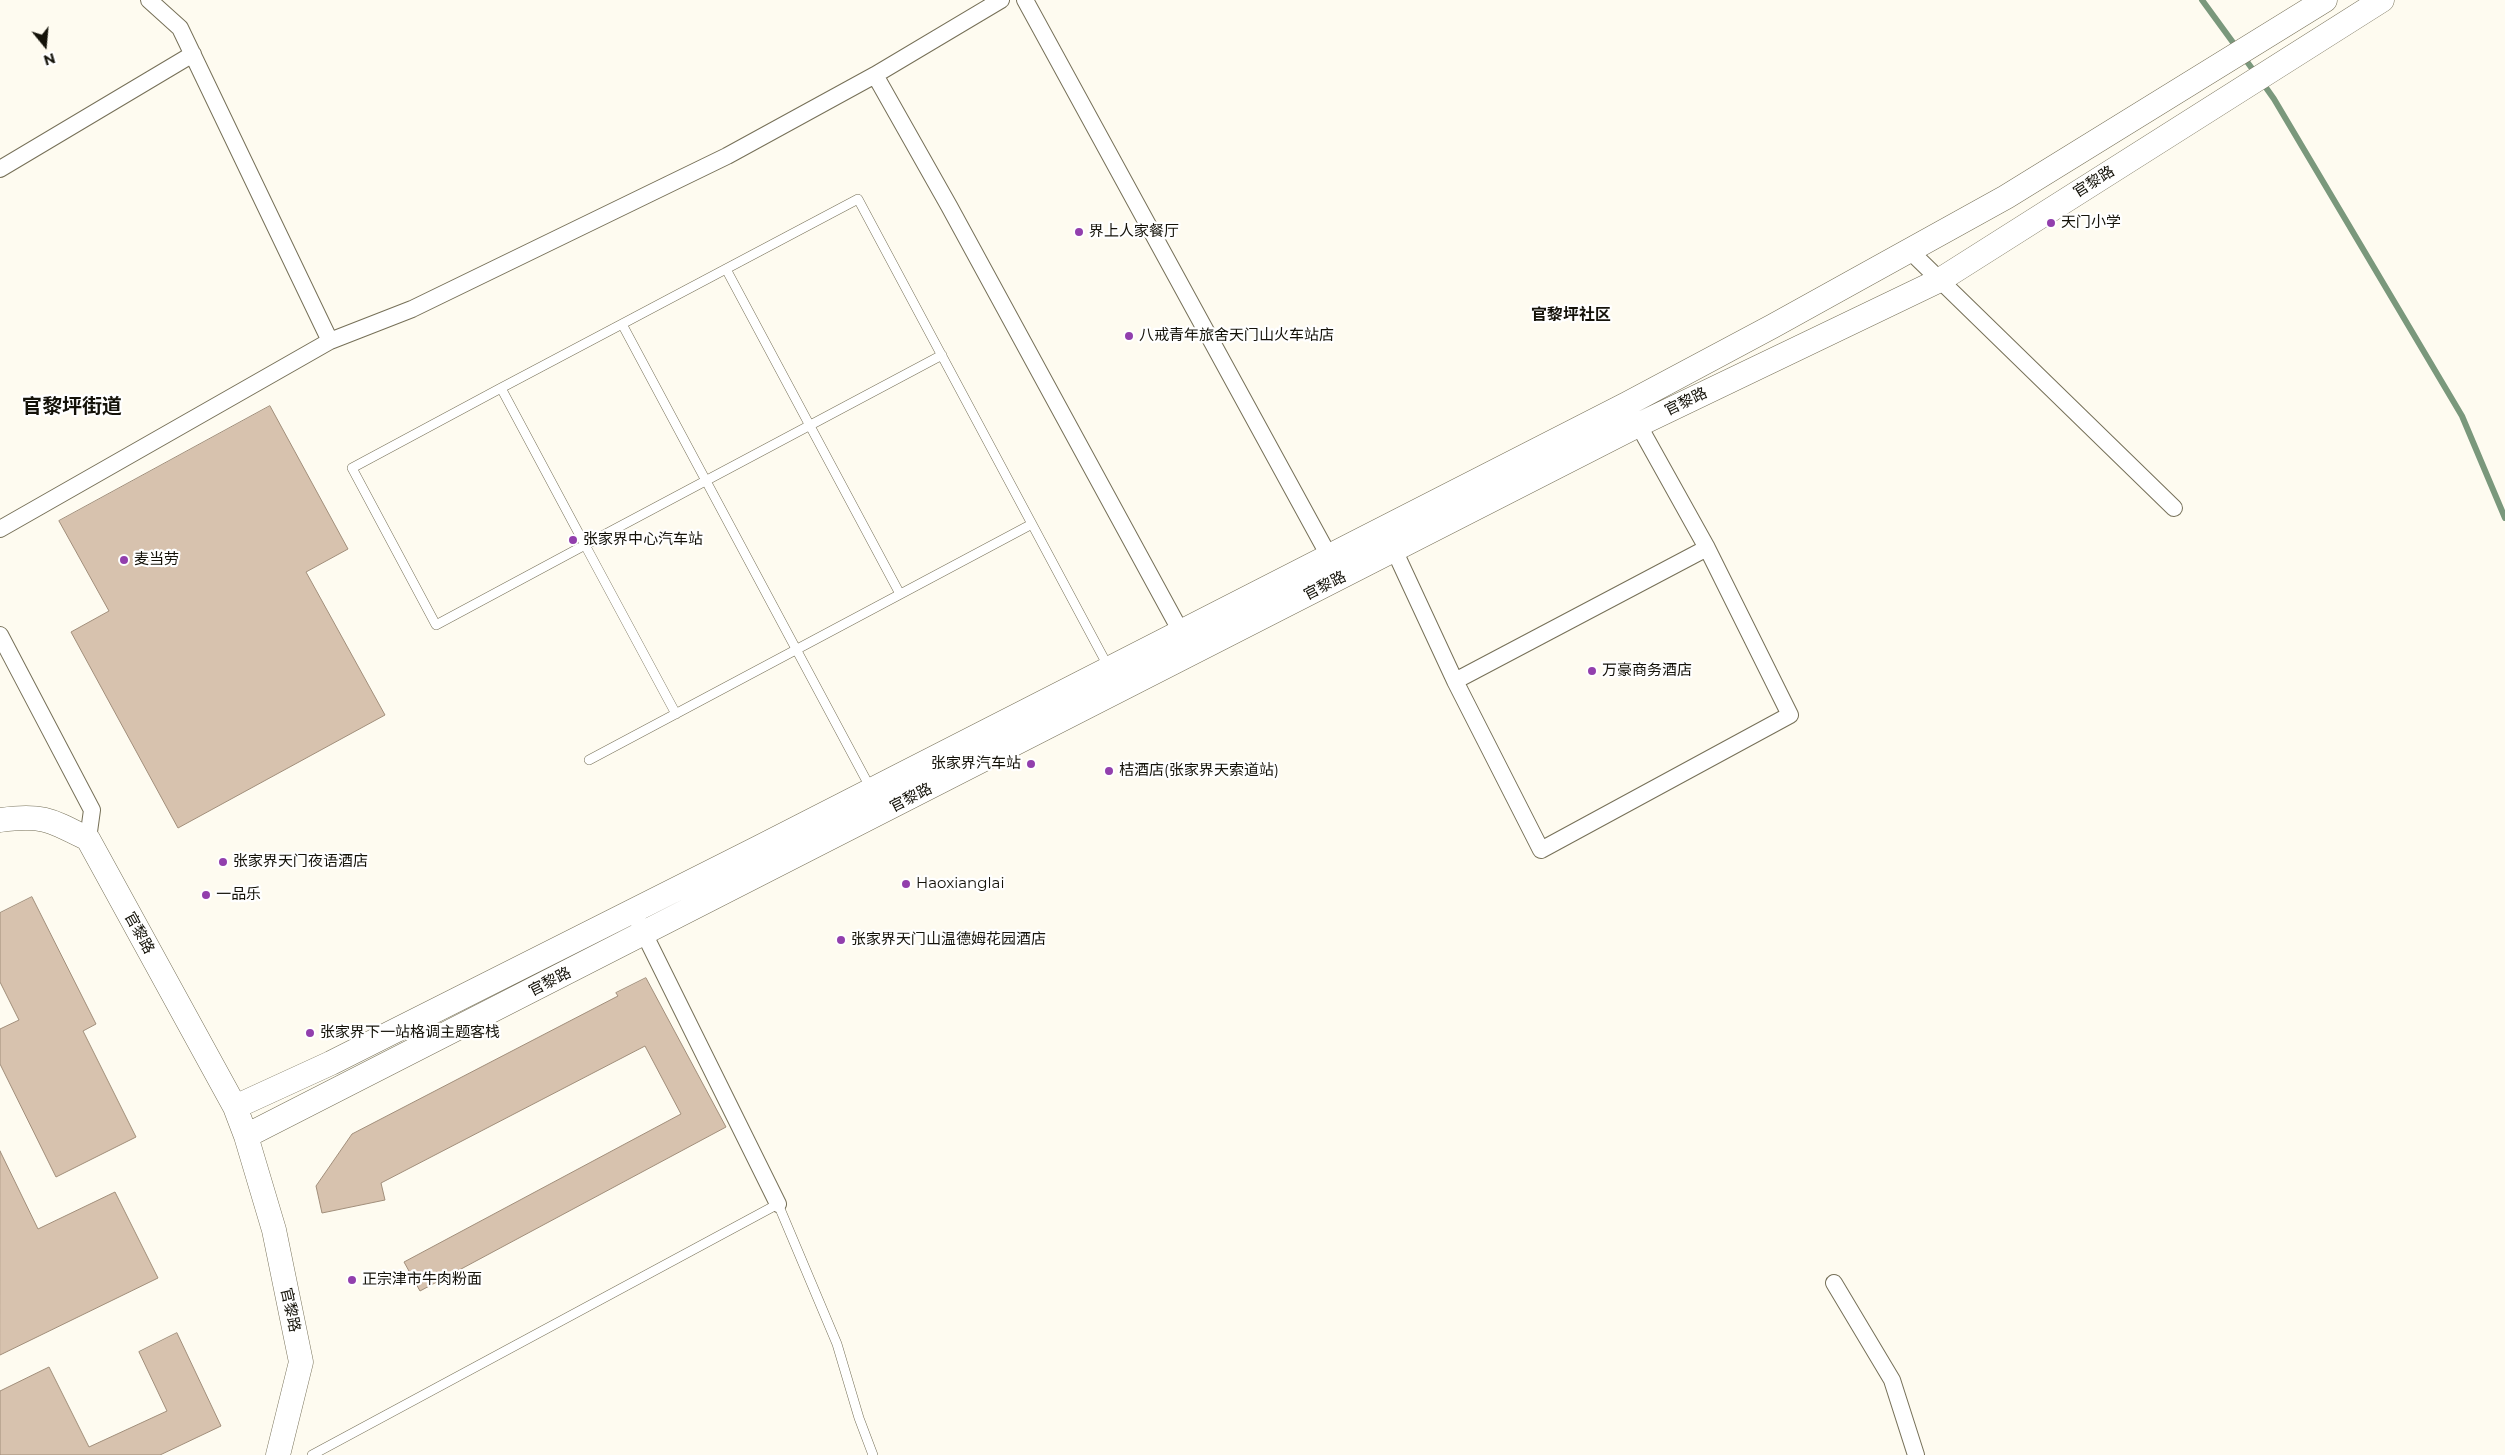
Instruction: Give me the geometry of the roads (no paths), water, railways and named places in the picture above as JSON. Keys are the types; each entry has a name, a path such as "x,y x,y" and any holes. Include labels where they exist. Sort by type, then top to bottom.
{"main road":[{"name":"官黎路","path":"235,1107 331,1063 633,911 1626,404 1774,326 2006,197 2325,0"},
{"name":"官黎路","path":"246,1136 1638,425 1940,280 2382,0"},
{"path":"0,820 28,816 55,822 88,840"},
{"name":"官黎路","path":"88,840 235,1107 246,1136 274,1230 301,1362 278,1455"}],"street":[{"path":"149,0 180,28 330,341"},
{"path":"0,529 330,341 412,309 727,156 875,75 1001,0"},
{"path":"1026,0 1329,556"},
{"path":"0,169 193,54"},
{"path":"875,75 954,214 1193,653"},
{"path":"1909,250 2174,508"},
{"path":"1384,528 1455,681 1541,850 1790,715 1707,548 1626,404"},
{"path":"1455,681 1707,548"},
{"path":"0,635 92,810 88,840"},
{"path":"633,911 778,1204"},
{"path":"1834,1283 1892,1380 1916,1455"}],"lane":[{"path":"942,355 436,625 352,468 858,199 942,355 1109,668"},
{"path":"726,269 900,594"},
{"path":"622,324 871,789"},
{"path":"501,388 676,714"},
{"path":"589,760 1032,524"},
{"path":"312,1455 778,1204 837,1344 858,1418 873,1455"}],"waterway":[{"path":"2202,0 2256,74"},
{"path":"2262,82 2274,99 2462,416 2505,518"}],"place":[{"name":"天门小学","path":"2051,223"},
{"name":"界上人家餐厅","path":"1079,232"},
{"name":"八戒青年旅舍天门山火车站店","path":"1129,336"},
{"name":"张家界中心汽车站","path":"573,540"},
{"name":"麦当劳","path":"124,560"},
{"name":"万豪商务酒店","path":"1592,671"},
{"name":"张家界汽车站","path":"1031,764"},
{"name":"桔酒店(张家界天索道站)","path":"1109,771"},
{"name":"张家界天门夜语酒店","path":"223,862"},
{"name":"Haoxianglai","path":"906,884"},
{"name":"一品乐","path":"206,895"},
{"name":"张家界天门山温德姆花园酒店","path":"841,940"},
{"name":"张家界下一站格调主题客栈","path":"310,1033"},
{"name":"正宗津市牛肉粉面","path":"352,1280"}],"district":[{"name":"官黎坪社区","path":"1571,315"},
{"name":"官黎坪街道","path":"72,407"}]}
